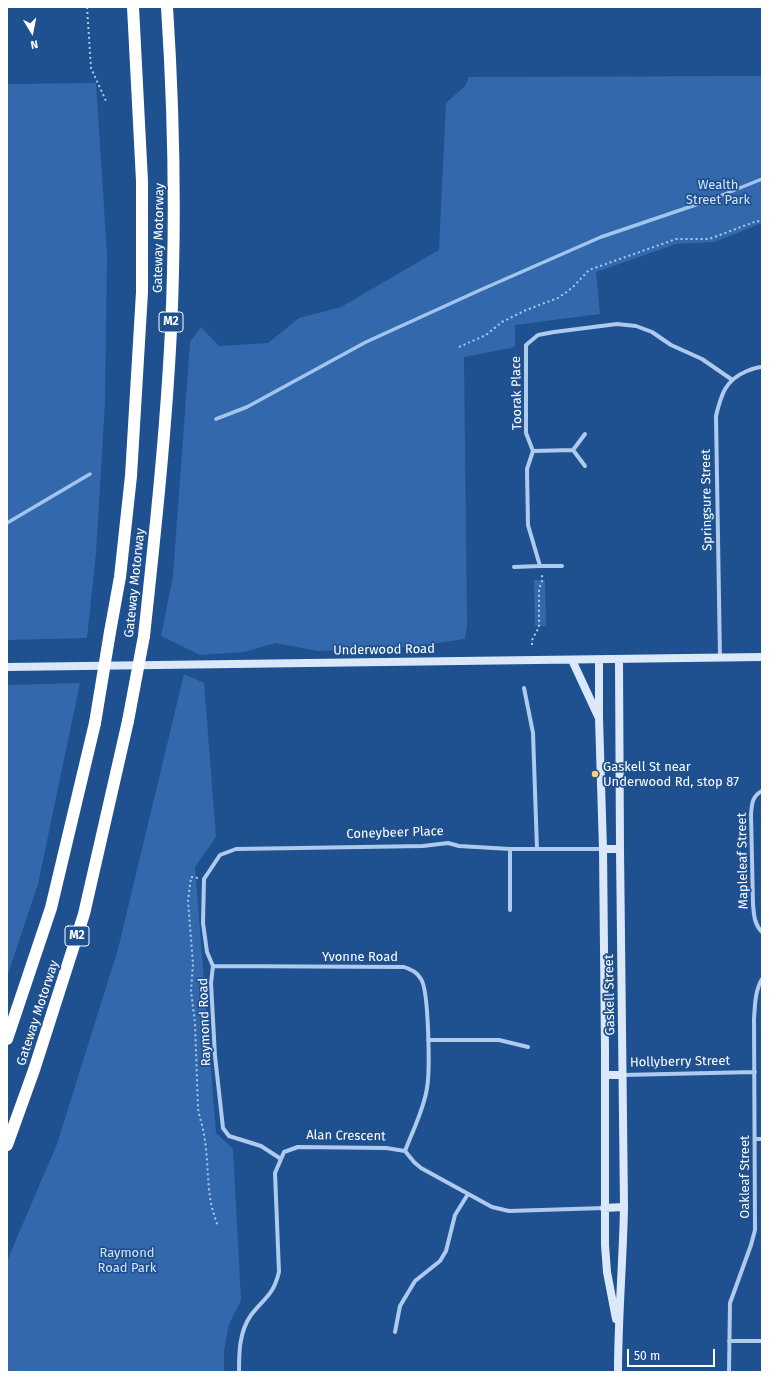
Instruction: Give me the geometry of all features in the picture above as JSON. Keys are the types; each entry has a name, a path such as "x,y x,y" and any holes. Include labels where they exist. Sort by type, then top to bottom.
{"highway":[{"name":"Gateway Motorway","path":"7,1039 50,908 95,723 120,577 131,476 142,292 142,181 133,7"},
{"name":"Gateway Motorway","path":"7,1145 34,1070 84,914 128,721 144,636 162,466 171,330 174,221 172,87 167,7"}],"street":[{"name":"Toorak Place","path":"533,451 526,434 526,345 538,335 617,324 636,326 652,332 671,345 702,359 731,379"},
{"path":"731,379 757,367 762,367"},
{"name":"Springsure Street","path":"720,658 716,416 724,390 731,379"},
{"path":"573,450 585,434"},
{"path":"540,566 528,525 527,469 533,451 573,450"},
{"path":"573,450 585,466"},
{"path":"514,567 562,566"},
{"name":"Underwood Road","path":"7,668 762,657"},
{"name":"Gaskell Street","path":"572,660 599,718"},
{"name":"Gaskell Street","path":"599,660 606,1075 604,1245 607,1272 618,1330"},
{"name":"Gaskell Street","path":"618,1372 618,1330 624,1246 619,660"},
{"path":"524,688 533,733 537,849"},
{"name":"Mapleleaf Street","path":"762,791 757,793 752,802 751,814 753,911 758,928 762,932"},
{"name":"Coneybeer Place","path":"204,879 220,855 236,849 423,846 448,843 459,846 510,850 620,848"},
{"path":"510,850 510,910"},
{"name":"Raymond Road","path":"204,879 203,923 207,952 214,966 211,983 215,1056 223,1128 229,1136 261,1146 281,1159"},
{"name":"Yvonne Road","path":"214,966 404,967 416,972 422,980 425,989 428,1040 428,1087 405,1151"},
{"name":"Oakleaf Street","path":"729,1372 730,1303 751,1244 754,1230 754,1013 755,1001 762,979"},
{"path":"428,1040 499,1040 528,1047"},
{"name":"Hollyberry Street","path":"606,1075 755,1072"},
{"path":"755,1139 762,1139"},
{"name":"Alan Crescent","path":"281,1159 284,1152 298,1147 386,1148 405,1151"},
{"path":"405,1151 421,1168 492,1208 509,1211 624,1207"},
{"path":"239,1372 239,1353 245,1328 251,1316 270,1294 275,1285 279,1272 275,1173 281,1159"},
{"path":"395,1332 400,1306 415,1281 440,1261 446,1251 455,1215 468,1194"},
{"path":"729,1341 762,1341"}],"path":[{"path":"88,7 91,68 106,101"},
{"path":"459,347 486,336 502,322 526,310 558,298 572,288 589,270 676,239 709,239 757,221 762,222"},
{"path":"532,645 532,640 539,627 539,589 542,581 540,566"},
{"path":"204,879 191,877 188,901 193,964 191,991 196,1023 199,1119 204,1134 211,1202 218,1227"}],"green space":[{"name":"Wealth Street Park","path":"762,76 762,223 715,242 676,244 596,272 600,314 515,325 515,347 464,357 467,625 465,639 410,647 318,651 275,643 244,652 200,655 161,636 173,576 190,342 201,327 219,346 268,343 299,318 341,307 439,250 446,103 465,86 469,77"},
{"path":"96,83 107,254 105,403 96,553 87,638 7,640 7,84"},
{"path":"534,580 545,580 546,626 535,626"},
{"name":"Raymond Road Park","path":"184,674 204,683 216,837 195,867 216,1133 233,1149 241,1300 229,1324 224,1351 224,1372 7,1372 7,1261 57,1144 118,949"},
{"path":"80,683 38,884 7,977 7,685"}],"waterway":[{"path":"216,419 247,407 366,342 478,291 601,237 710,200 762,179"},
{"path":"7,523 90,474"}],"place":[{"name":"Gaskell St near Underwood Rd, stop 87","path":"595,774"}]}
